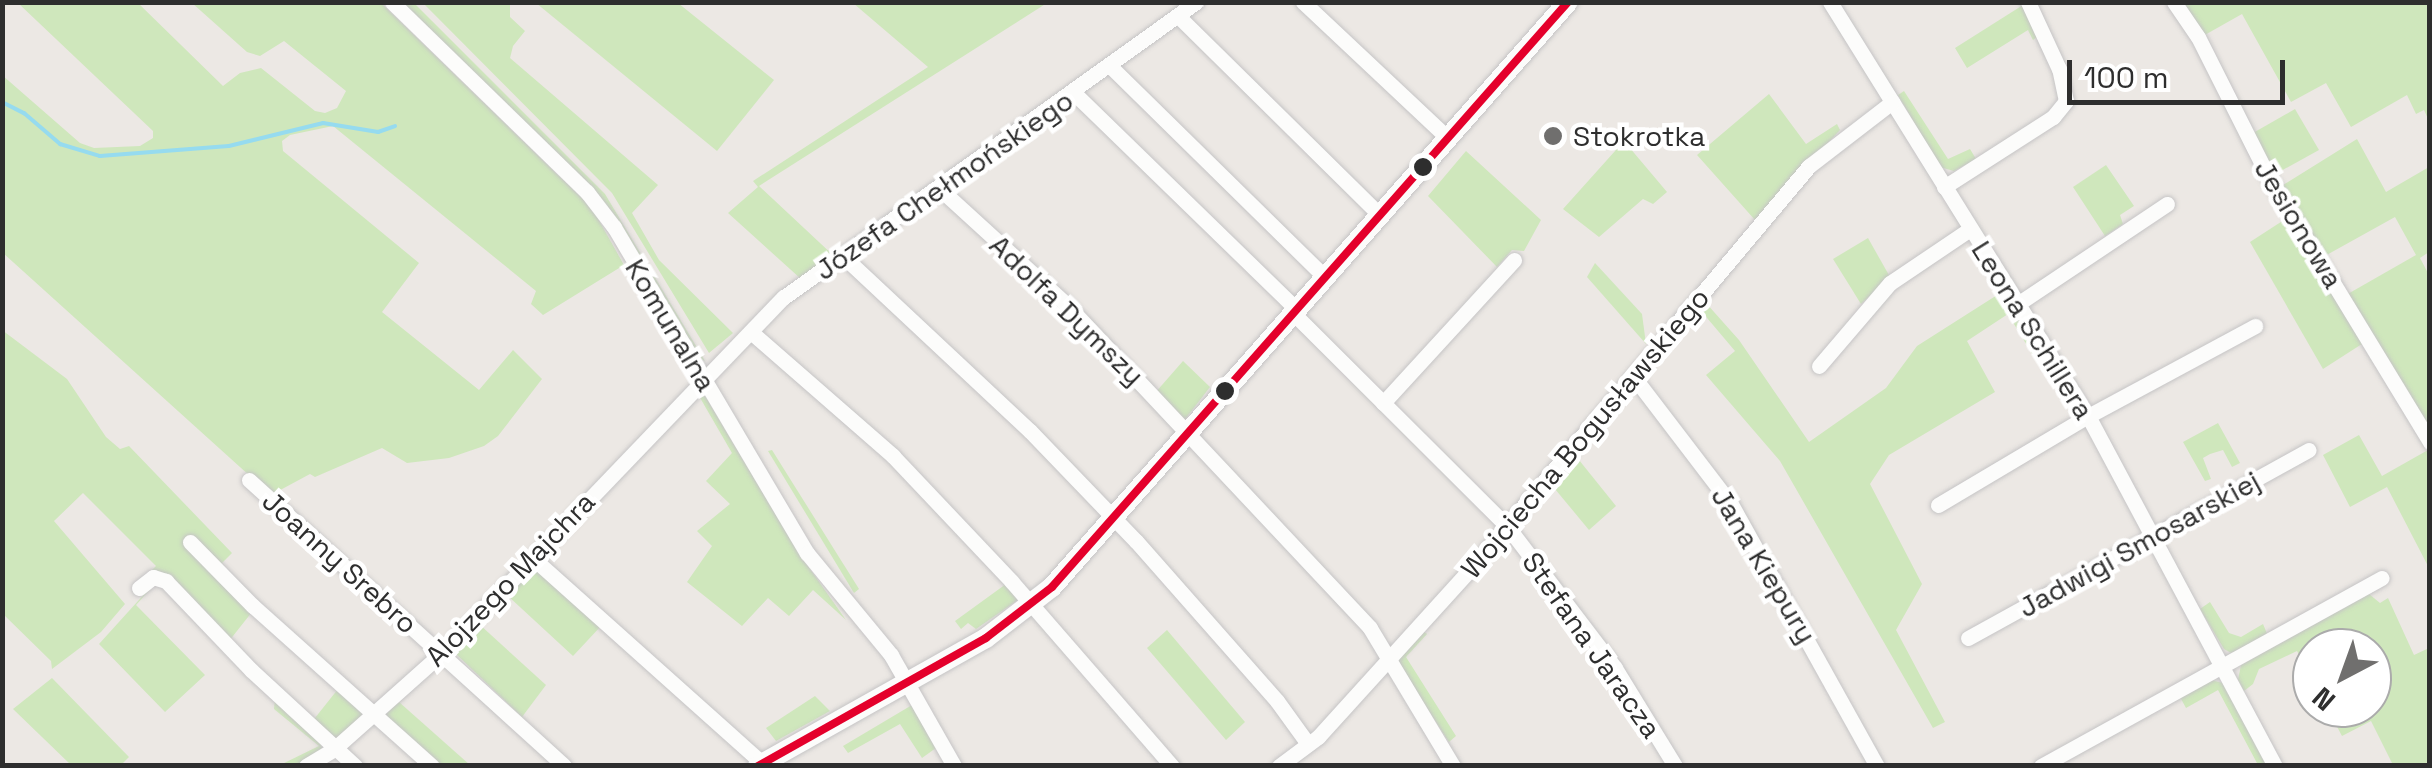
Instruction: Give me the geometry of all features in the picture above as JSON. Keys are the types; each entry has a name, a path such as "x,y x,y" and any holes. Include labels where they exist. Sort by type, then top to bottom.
{"street":[{"name":"Komunalna","path":"392,2 587,192 614,227 806,554 908,681 954,766"},
{"name":"Józefa Chełmońskiego","path":"706,382 784,297 1111,67 1196,2"},
{"path":"1303,2 1449,139"},
{"name":"Leona Schillera","path":"1830,2 2088,416 2275,766"},
{"path":"1944,186 2053,118 2066,101 2059,70 2028,2"},
{"name":"Jesionowa","path":"2174,2 2198,38 2266,174 2430,442"},
{"path":"534,560 760,764 986,638 1032,605 1190,435 1561,5"},
{"path":"1178,16 1381,216"},
{"path":"1111,67 1326,278"},
{"name":"Stefana Jaracza","path":"1074,93 1507,526 1605,654 1675,766"},
{"name":"Wojciecha Bogusławskiego","path":"1279,766 1308,744 1507,526 1810,166 1892,102"},
{"name":"Adolfa Dymszy","path":"940,188 1066,304 1370,628 1386,661 1453,766"},
{"path":"2019,303 2167,204"},
{"path":"1819,366 1890,283 1970,229"},
{"path":"844,258 1030,430 1222,636 1308,744"},
{"path":"1383,404 1514,260"},
{"path":"1938,505 2088,416 2255,326"},
{"path":"751,332 893,456 1032,605 1172,766"},
{"name":"Jana Kiepury","path":"1633,376 1731,504 1877,766"},
{"name":"Alojzego Majchra","path":"306,766 334,749 443,652 534,560 642,440 706,382"},
{"name":"Jadwigi Smosarskiej","path":"1968,638 2309,450"},
{"name":"Joanny Srebro","path":"248,480 443,652 564,766"},
{"path":"190,542 432,766"},
{"path":"139,588 153,577 166,581 354,766"},
{"path":"2041,766 2382,578"}],"green space":[{"path":"18,3 138,3 223,86 240,73 261,68 315,111 325,113 337,108 346,91 284,41 260,56 247,52 192,3 381,3 592,208 624,265 543,315 531,304 536,291 333,126 290,135 282,141 283,151 419,263 382,312 479,390 513,350 542,379 498,436 484,446 449,458 407,463 382,448 315,477 310,474 271,495 3,253 2,75 80,143 94,148 140,146 153,138 153,131"},
{"path":"403,3 414,3 605,194 705,361 699,358 614,216"},
{"path":"423,3 510,3 510,17 525,31 513,46 510,58 658,185 632,213 659,260 733,333 709,353 612,193"},
{"path":"536,3 678,3 774,80 717,151"},
{"path":"853,3 1047,3 759,186 835,257 801,279 728,213 758,187 753,181 928,67"},
{"path":"2179,3 2429,3 2429,121 2424,110 2416,114 2407,95 2351,127 2326,83 2291,102 2242,14 2203,36"},
{"path":"2023,5 2037,37 2033,40 2028,30 1967,68 1955,48"},
{"path":"1904,91 1948,159 1970,149 1976,159 1954,171 1940,167 1898,95"},
{"path":"1769,94 1806,144 1837,124 1840,130 1755,220 1697,155"},
{"path":"2295,109 2319,150 2279,172 2273,171 2253,133"},
{"path":"2357,139 2386,192 2429,167 2429,252 2420,258 2429,275 2429,435 2346,295 2416,255 2395,217 2323,257 2282,190 2283,185"},
{"path":"1624,141 1667,192 1653,204 1643,199 1599,237 1563,209"},
{"path":"1466,151 1541,220 1524,251 1512,250 1497,267 1428,196"},
{"path":"2106,165 2134,206 2120,215 2123,224 2105,236 2073,187"},
{"path":"2287,218 2365,342 2323,369 2250,242"},
{"path":"1868,238 1890,277 1861,304 1833,259"},
{"path":"1595,263 1642,314 1646,344 1587,277"},
{"path":"2005,290 2048,361 2040,367 2008,314 1967,341 1995,392 1889,455 1870,484 1922,584 1896,630 1945,722 1933,728 1780,461 1706,375 1735,351 1702,312 1706,303 1739,340 1809,442 1886,388 1917,346"},
{"path":"2,330 67,379 106,437 120,449 129,446 232,553 219,566 252,612 229,641 148,574 156,566 83,493 54,521 125,604 101,632 52,669 51,661 3,614"},
{"path":"1183,361 1210,387 1183,422 1155,393"},
{"path":"699,396 705,396 798,552 846,620 813,590 789,616 768,598 742,626 687,582 712,546 697,531 730,504 706,481 732,453"},
{"path":"2218,423 2240,463 2232,467 2223,450 2210,454 2203,458 2211,479 2205,481 2183,442"},
{"path":"2359,435 2382,476 2428,450 2429,568 2387,487 2350,507 2323,455"},
{"path":"772,450 859,589 854,593 768,451"},
{"path":"1579,460 1616,506 1589,530 1555,489"},
{"path":"539,569 602,625 573,656 508,596 533,570"},
{"path":"157,580 236,660 157,582 136,605 205,675 165,712 99,644"},
{"path":"1006,584 1019,599 976,629 968,623 961,629 955,621"},
{"path":"2369,594 2380,603 2388,598 2414,655 2429,648 2429,765 2393,765 2374,728 2392,728 2392,628 2308,628"},
{"path":"2210,602 2229,633 2241,637 2263,624 2268,636 2231,653 2224,649 2200,609"},
{"path":"479,624 546,685 522,717 455,653"},
{"path":"1167,630 1245,722 1226,740 1147,648"},
{"path":"1423,631 1427,634 1406,657 1456,736 1449,742 1399,665 1398,658"},
{"path":"2292,637 2292,653 2259,669 2253,684 2244,691 2238,680 2241,665"},
{"path":"52,678 129,757 121,765 71,765 13,709"},
{"path":"2211,680 2223,683 2268,765 2258,765 2218,690 2186,708 2180,697"},
{"path":"338,689 363,715 336,739 311,723"},
{"path":"815,696 830,711 776,741 766,728"},
{"path":"275,700 321,742 322,751 297,765 280,765 319,746 274,709"},
{"path":"399,702 470,765 435,765 385,715"},
{"path":"912,705 936,748 922,758 900,724 848,753 843,746"},
{"path":"2338,728 2357,728 2342,736"}],"waterway":[{"path":"2,102 24,113 60,144 100,156 229,146 323,123 378,132 395,126"}],"transit line":[{"path":"758,766 986,638 1052,587 1568,2"}],"place":[{"name":"Stokrotka","path":"1553,136"}]}
